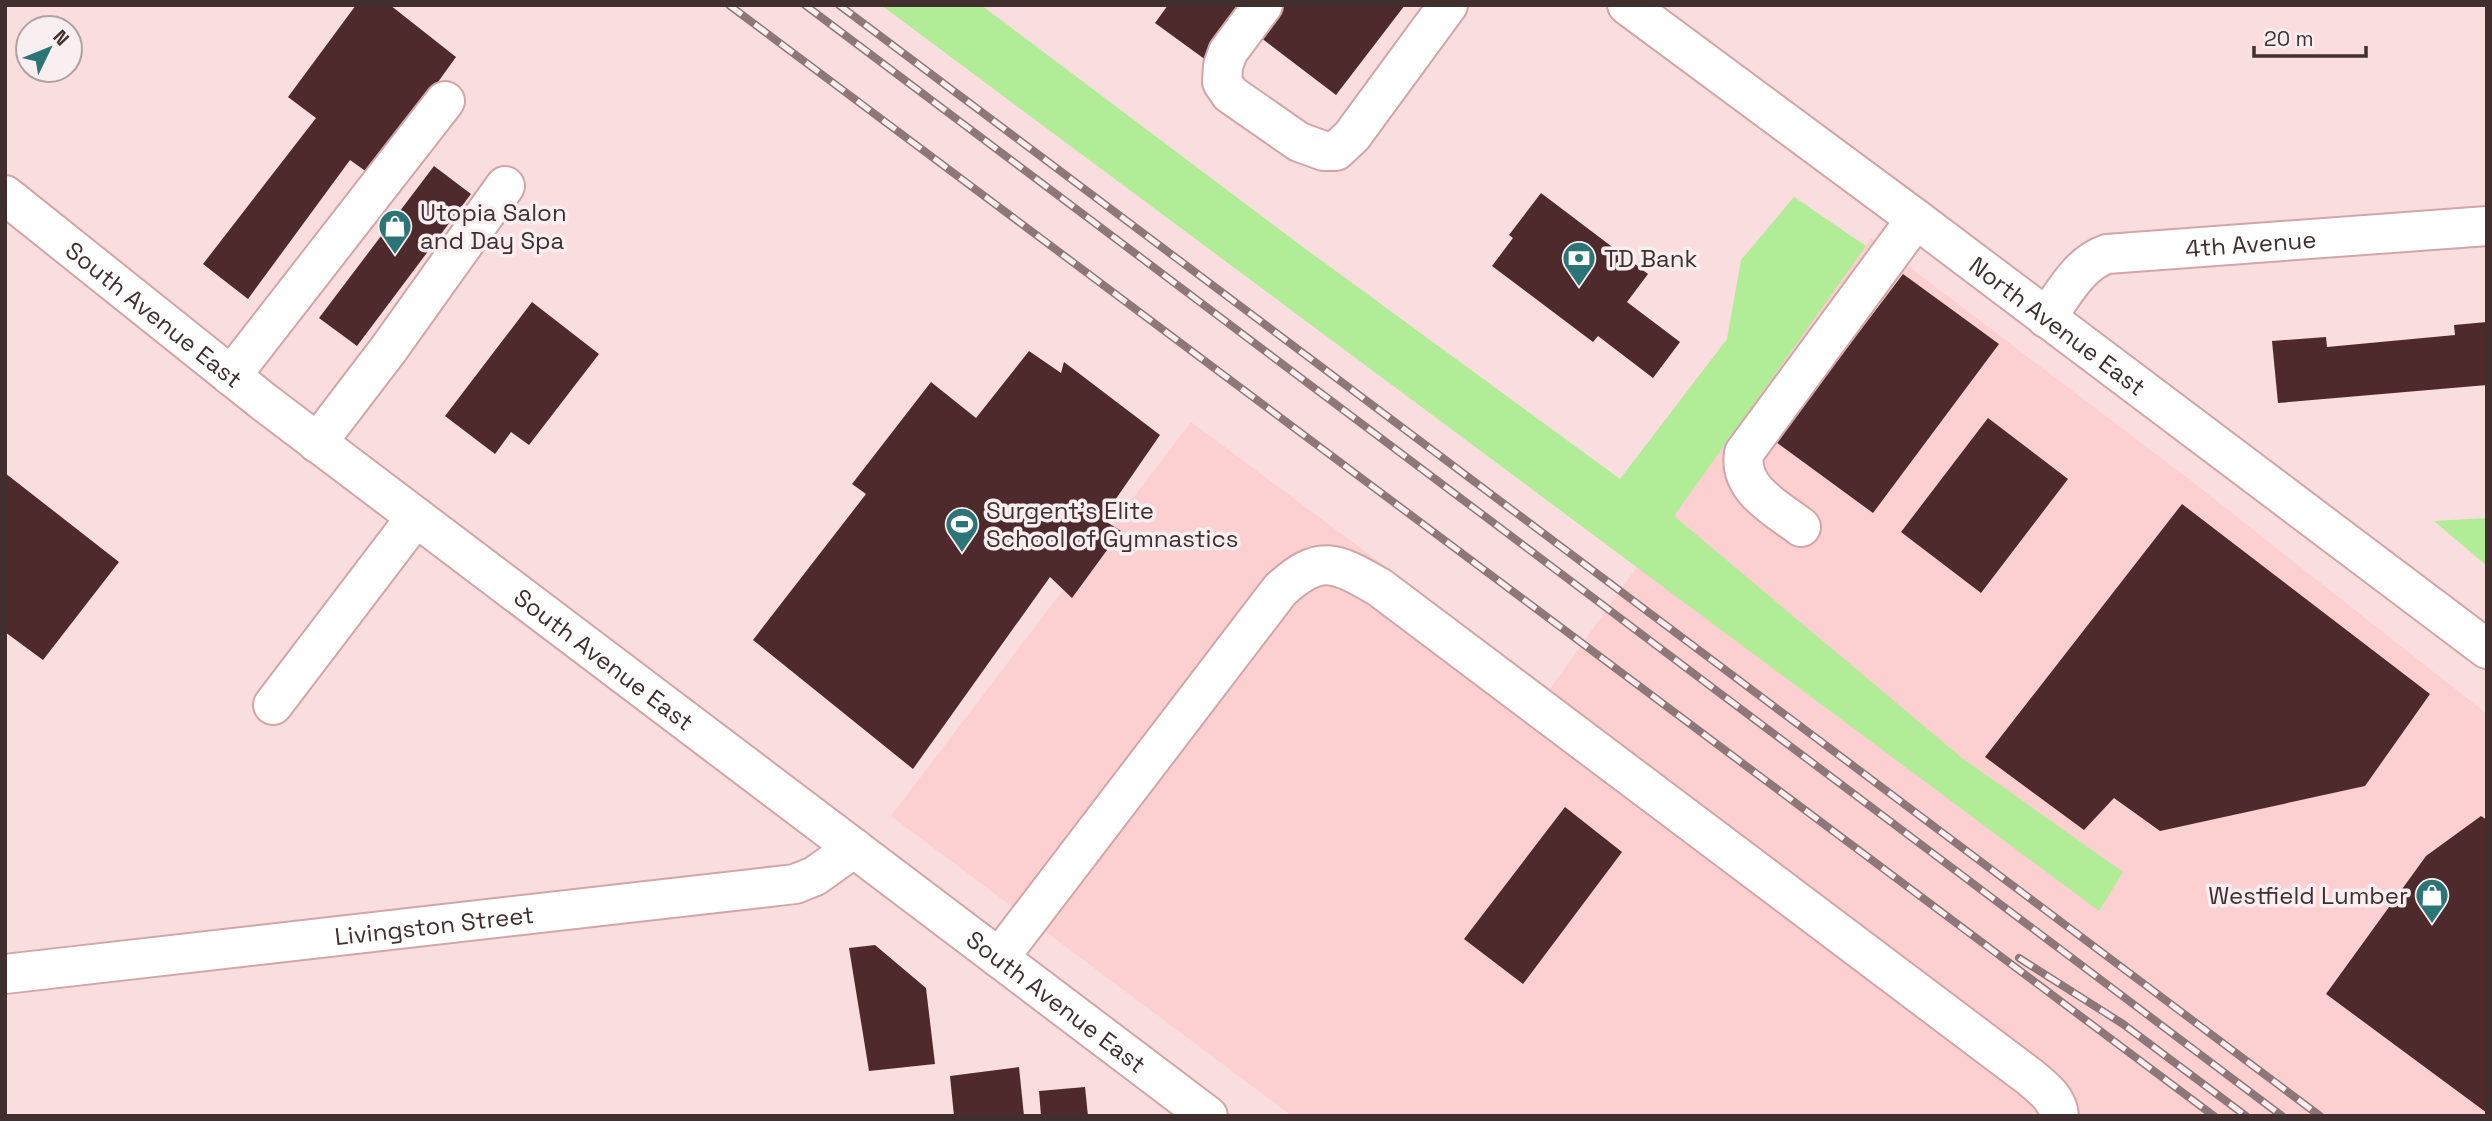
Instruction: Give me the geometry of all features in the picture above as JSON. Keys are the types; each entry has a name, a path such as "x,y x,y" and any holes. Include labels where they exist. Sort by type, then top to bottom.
{"main road":[{"path":"1263,5 1228,51 1222,82 1230,94 1299,142 1324,151 1336,151 1352,136 1448,5"},
{"name":"North Avenue East","path":"1627,5 2487,649"},
{"path":"231,376 446,101"},
{"path":"317,443 388,350 505,186"},
{"name":"South Avenue East","path":"5,195 317,443 1208,1116"},
{"path":"1801,527 1749,485 1742,464 1744,453 1916,219"},
{"name":"4th Avenue","path":"2046,318 2093,258 2107,254 2487,226"},
{"path":"273,705 415,517"},
{"path":"999,958 1280,590 1295,576 1314,565 1335,566 1357,574 1379,587 2030,1077 2049,1093 2059,1108 2060,1116"},
{"name":"Livingston Street","path":"5,974 795,884 815,876 854,848"}],"shaded area":[{"path":"1871,238 2190,480 2487,714 2487,1116 1292,1116 891,816 1191,422 1550,689"}],"green space":[{"path":"881,5 981,5 1303,247 1620,479 1727,339 1741,260 1794,197 1866,246 1674,516 1962,758 2123,872 2099,911"},
{"path":"2487,518 2487,566 2434,521"}],"building":[{"path":"356,5 390,5 456,57 371,175 350,160 248,299 203,264 316,118 288,97"},
{"path":"1168,5 1253,5 1210,63 1155,23"},
{"path":"1277,5 1405,5 1336,95 1256,34"},
{"name":"Utopia Salon and Day Spa","path":"434,166 471,194 357,346 319,318"},
{"name":"TD Bank","path":"1541,193 1648,274 1627,302 1680,342 1653,378 1598,336 1593,342 1492,266 1513,238 1509,235"},
{"path":"1903,274 1999,344 1873,513 1776,442"},
{"path":"532,302 599,354 529,445 511,432 495,454 445,416"},
{"path":"2487,322 2487,385 2278,403 2272,341 2326,337 2327,347 2455,335 2454,325"},
{"name":"Surgent's Elite School of Gymnastics","path":"1029,351 1061,373 1064,362 1160,435 1102,519 1121,531 1072,598 1050,577 913,769 753,640 866,494 852,484 931,382 976,418"},
{"path":"1988,418 2068,479 1981,593 1901,532"},
{"path":"5,473 119,562 43,660 5,632"},
{"path":"2182,504 2430,694 2365,786 2160,831 2114,798 2084,830 1985,757"},
{"path":"1565,807 1622,852 1523,984 1464,939"},
{"name":"Westfield Lumber","path":"2481,816 2487,820 2487,1113 2326,994 2426,856"},
{"path":"875,945 926,988 935,1064 869,1071 849,948"},
{"path":"1019,1067 1024,1116 954,1116 950,1076"},
{"path":"1085,1087 1088,1116 1041,1116 1039,1091"}],"railway":[{"path":"729,5 2214,1116"},
{"path":"805,5 2282,1116"},
{"path":"839,5 2320,1116"},
{"path":"2019,958 2123,1024 2246,1116"}],"place":[{"name":"Utopia Salon and Day Spa","path":"395,256"},
{"name":"TD Bank","path":"1579,288"},
{"name":"Surgent's Elite School of Gymnastics","path":"962,554"},
{"name":"Westfield Lumber","path":"2432,925"}]}
